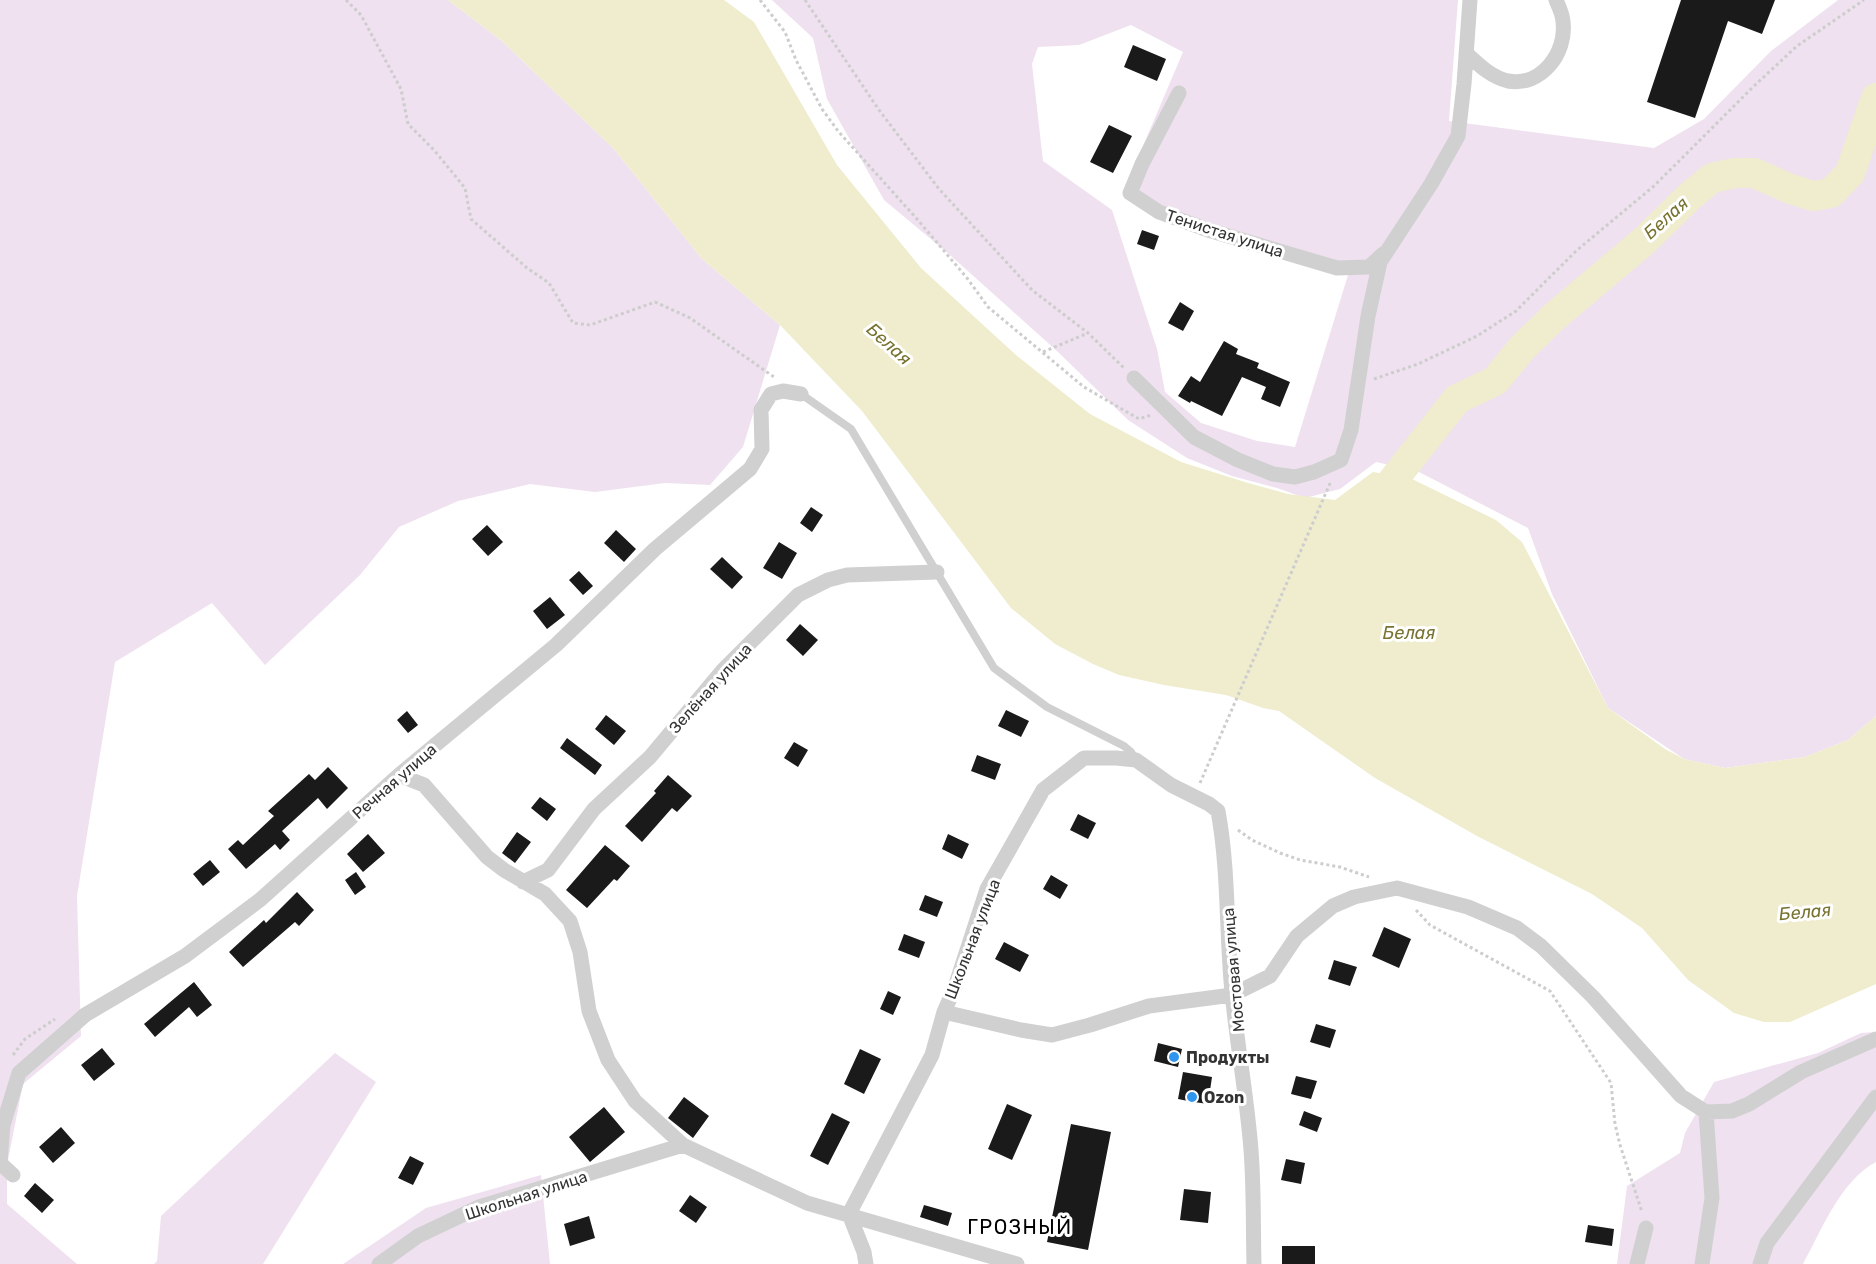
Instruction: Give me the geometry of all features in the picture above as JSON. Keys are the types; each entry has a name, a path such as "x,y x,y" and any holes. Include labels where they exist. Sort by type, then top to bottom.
{"street":[{"path":"1134,378 1194,437 1238,460 1273,474 1295,477 1314,472 1341,460 1352,430 1368,316 1380,262 1431,184 1458,136 1470,0"},
{"path":"1466,53 1492,75 1509,81 1527,81 1541,75 1554,60 1562,41 1563,22 1556,0"},
{"name":"Тенистая улица","path":"1179,93 1142,164 1130,193 1160,212 1188,223 1337,268 1369,267 1390,247"},
{"name":"Речная улица","path":"13,1175 0,1163 3,1125 19,1073 85,1015 185,956 261,899 399,775 556,645 655,549 750,470 762,449 761,410 771,393 801,394"},
{"name":"Зелёная улица","path":"523,882 548,870 594,809 650,757 723,670 798,595 828,580 847,575 937,572"},
{"name":"Школьная улица","path":"849,1214 932,1055 944,1012 955,987 987,889 1043,790 1084,758 1136,760"},
{"path":"1136,760 1171,785 1195,797"},
{"path":"399,775 424,785 487,857 545,894 570,921 580,952 589,1011 608,1060 635,1101 683,1145 807,1203 1017,1264"},
{"name":"Мостовая улица","path":"1195,797 1218,811 1227,887 1232,995 1243,1067 1252,1153 1254,1264"},
{"path":"944,1012 1052,1035 1149,1006 1232,995 1270,976 1297,936 1334,906 1354,897 1397,888 1468,907 1517,928 1541,946 1593,997 1682,1096 1706,1112 1732,1112 1801,1072 1876,1040"},
{"path":"1760,1264 1767,1243 1876,1097"},
{"path":"1702,1264 1712,1198 1706,1112"},
{"name":"Школьная улица","path":"379,1264 418,1236 479,1207 683,1145"},
{"path":"849,1214 864,1252 866,1264"},
{"path":"1637,1264 1646,1228"}],"lane":[{"path":"801,394 851,429 994,668 1047,707 1124,746 1136,760"}],"path":[{"path":"346,0 361,15 401,89 408,124 434,150 465,188 471,219 527,268 549,283 573,323 590,325 655,302 690,318 738,354 801,394"},
{"path":"760,0 784,33 822,109 838,131 917,219 967,278 988,307 1084,387 1139,419 1165,408"},
{"path":"805,0 879,110 939,189 1032,290 1088,333 1134,378"},
{"path":"1357,382 1373,380 1418,364 1477,336 1516,311 1576,251 1654,186 1797,46 1864,0"},
{"path":"1043,352 1088,333"},
{"path":"1195,797 1208,762 1341,460"},
{"path":"1237,829 1252,840 1280,853 1310,862 1340,867 1373,879"},
{"path":"1415,909 1430,925 1550,991 1611,1083 1617,1135 1639,1198 1646,1228"}],"shaded area":[{"path":"0,0 448,0 502,41 614,149 702,259 780,325 743,447 710,485 665,483 595,492 530,484 458,501 399,527 360,575 265,665 212,603 115,662 77,896 81,1036 23,1084 7,1165 7,1204 77,1264 0,1264"},
{"path":"772,0 1458,0 1449,121 1654,148 1704,119 1771,51 1838,0 1876,0 1876,716 1848,740 1805,757 1725,768 1684,759 1608,708 1552,594 1528,528 1417,471 1376,462 1340,489 1305,498 1232,476 1187,458 1128,420 1057,351 950,255 884,200 827,99 813,38","holes":["1131,25 1183,52 1123,193 1198,232 1348,275 1295,447 1257,441 1201,423 1165,392 1157,349 1112,210 1043,161 1032,64 1038,47 1079,45"]},
{"path":"1876,1032 1876,1162 1864,1170 1842,1193 1803,1264 1617,1264 1627,1186 1680,1153 1685,1133 1714,1082 1818,1053 1861,1033"},
{"path":"335,1053 376,1082 263,1264 154,1264 157,1261 161,1216"},
{"path":"541,1175 550,1264 343,1264 426,1208"}],"water":[{"name":"Белая","path":"448,0 724,0 754,22 837,165 921,268 1016,355 1090,414 1181,462 1288,494 1335,500 1373,472 1412,479 1496,520 1522,542 1608,708 1665,749 1684,759 1725,768 1805,757 1848,740 1876,716 1876,984 1790,1022 1764,1022 1734,1013 1688,980 1642,928 1592,894 1477,836 1375,778 1279,711 1226,695 1119,675 1055,644 1011,608 862,411 780,325 702,259 614,149 502,41"}],"building":[{"path":"1681,0 1775,0 1762,34 1728,21 1695,118 1647,102"},
{"path":"1133,45 1166,59 1157,81 1124,67"},
{"path":"1109,125 1132,136 1113,173 1090,162"},
{"path":"1142,230 1159,236 1154,250 1137,244"},
{"path":"1180,302 1194,311 1183,331 1168,323"},
{"path":"1224,341 1238,349 1236,354 1259,363 1257,368 1290,382 1280,407 1261,399 1266,387 1242,377 1222,416 1178,396 1191,376 1200,382"},
{"path":"811,507 823,515 812,532 800,523"},
{"path":"487,525 503,542 488,556 472,539"},
{"path":"616,530 636,549 624,562 604,543"},
{"path":"779,542 797,553 782,579 763,568"},
{"path":"722,557 743,577 732,589 710,569"},
{"path":"579,571 593,586 583,595 569,580"},
{"path":"550,597 565,615 547,629 533,611"},
{"path":"800,624 818,640 803,656 786,640"},
{"path":"1006,710 1029,721 1021,737 998,726"},
{"path":"407,711 418,725 408,733 397,720"},
{"path":"606,715 626,731 614,745 595,729"},
{"path":"567,738 602,765 595,775 560,748"},
{"path":"794,742 808,750 798,767 784,758"},
{"path":"977,755 1001,764 995,780 971,771"},
{"path":"328,767 348,788 327,809 318,798 282,831 290,840 280,850 275,844 246,869 228,849 238,840 243,845 274,816 268,811 309,774 315,780"},
{"path":"668,775 692,796 677,812 672,808 642,842 625,826 656,793 654,791"},
{"path":"540,797 556,809 547,821 531,808"},
{"path":"1078,814 1096,823 1088,839 1070,830"},
{"path":"517,832 531,842 515,863 502,853"},
{"path":"368,834 385,853 363,872 347,854"},
{"path":"948,834 969,844 962,859 942,849"},
{"path":"605,845 630,866 617,881 614,879 587,908 566,890"},
{"path":"210,860 220,872 203,886 193,874"},
{"path":"356,872 366,887 355,895 345,880"},
{"path":"1051,875 1068,885 1060,899 1043,889"},
{"path":"297,892 314,910 299,926 295,922 243,967 229,952 264,920 266,923"},
{"path":"925,895 943,902 937,917 919,910"},
{"path":"1384,927 1411,939 1399,968 1372,956"},
{"path":"904,934 925,942 919,958 898,950"},
{"path":"1004,942 1029,955 1020,972 995,959"},
{"path":"1334,960 1357,967 1350,986 1328,979"},
{"path":"194,982 212,1005 197,1017 189,1007 155,1037 144,1024"},
{"path":"888,991 901,997 893,1015 880,1009"},
{"path":"1316,1024 1336,1030 1330,1048 1310,1042"},
{"path":"1158,1043 1182,1049 1178,1067 1154,1061"},
{"path":"102,1048 115,1064 94,1081 81,1065"},
{"path":"860,1049 881,1059 864,1094 844,1084"},
{"path":"1183,1072 1212,1077 1208,1104 1194,1102 1194,1099 1193,1102 1178,1099"},
{"path":"1296,1076 1317,1081 1311,1099 1291,1094"},
{"path":"684,1097 709,1116 693,1138 668,1118"},
{"path":"1007,1104 1032,1115 1012,1160 988,1149"},
{"path":"604,1107 625,1132 590,1162 569,1137"},
{"path":"1304,1111 1322,1118 1317,1132 1299,1125"},
{"path":"832,1113 850,1122 828,1165 810,1156"},
{"path":"1071,1124 1111,1132 1088,1250 1047,1242"},
{"path":"61,1127 75,1143 53,1163 39,1147"},
{"path":"410,1156 424,1163 413,1185 398,1178"},
{"path":"1286,1159 1305,1163 1301,1184 1281,1180"},
{"path":"35,1183 54,1200 42,1213 24,1196"},
{"path":"1184,1189 1211,1192 1208,1223 1180,1220"},
{"path":"690,1195 707,1207 696,1223 679,1211"},
{"path":"924,1205 952,1213 948,1226 920,1217"},
{"path":"589,1216 595,1238 570,1246 564,1224"},
{"path":"1588,1225 1614,1229 1612,1246 1585,1242"},
{"path":"1282,1246 1315,1246 1315,1264 1282,1264"}],"waterway":[{"name":"Белая","path":"1372,507 1457,399 1495,381 1522,348 1555,316 1644,241 1712,178 1735,173 1754,173 1813,196 1831,193 1850,173 1876,98"}],"place":[{"name":"Продукты","path":"1174,1057"},
{"name":"Ozon","path":"1192,1097"}],"district":[{"name":"ГРОЗНЫЙ","path":"1020,1227"}]}
